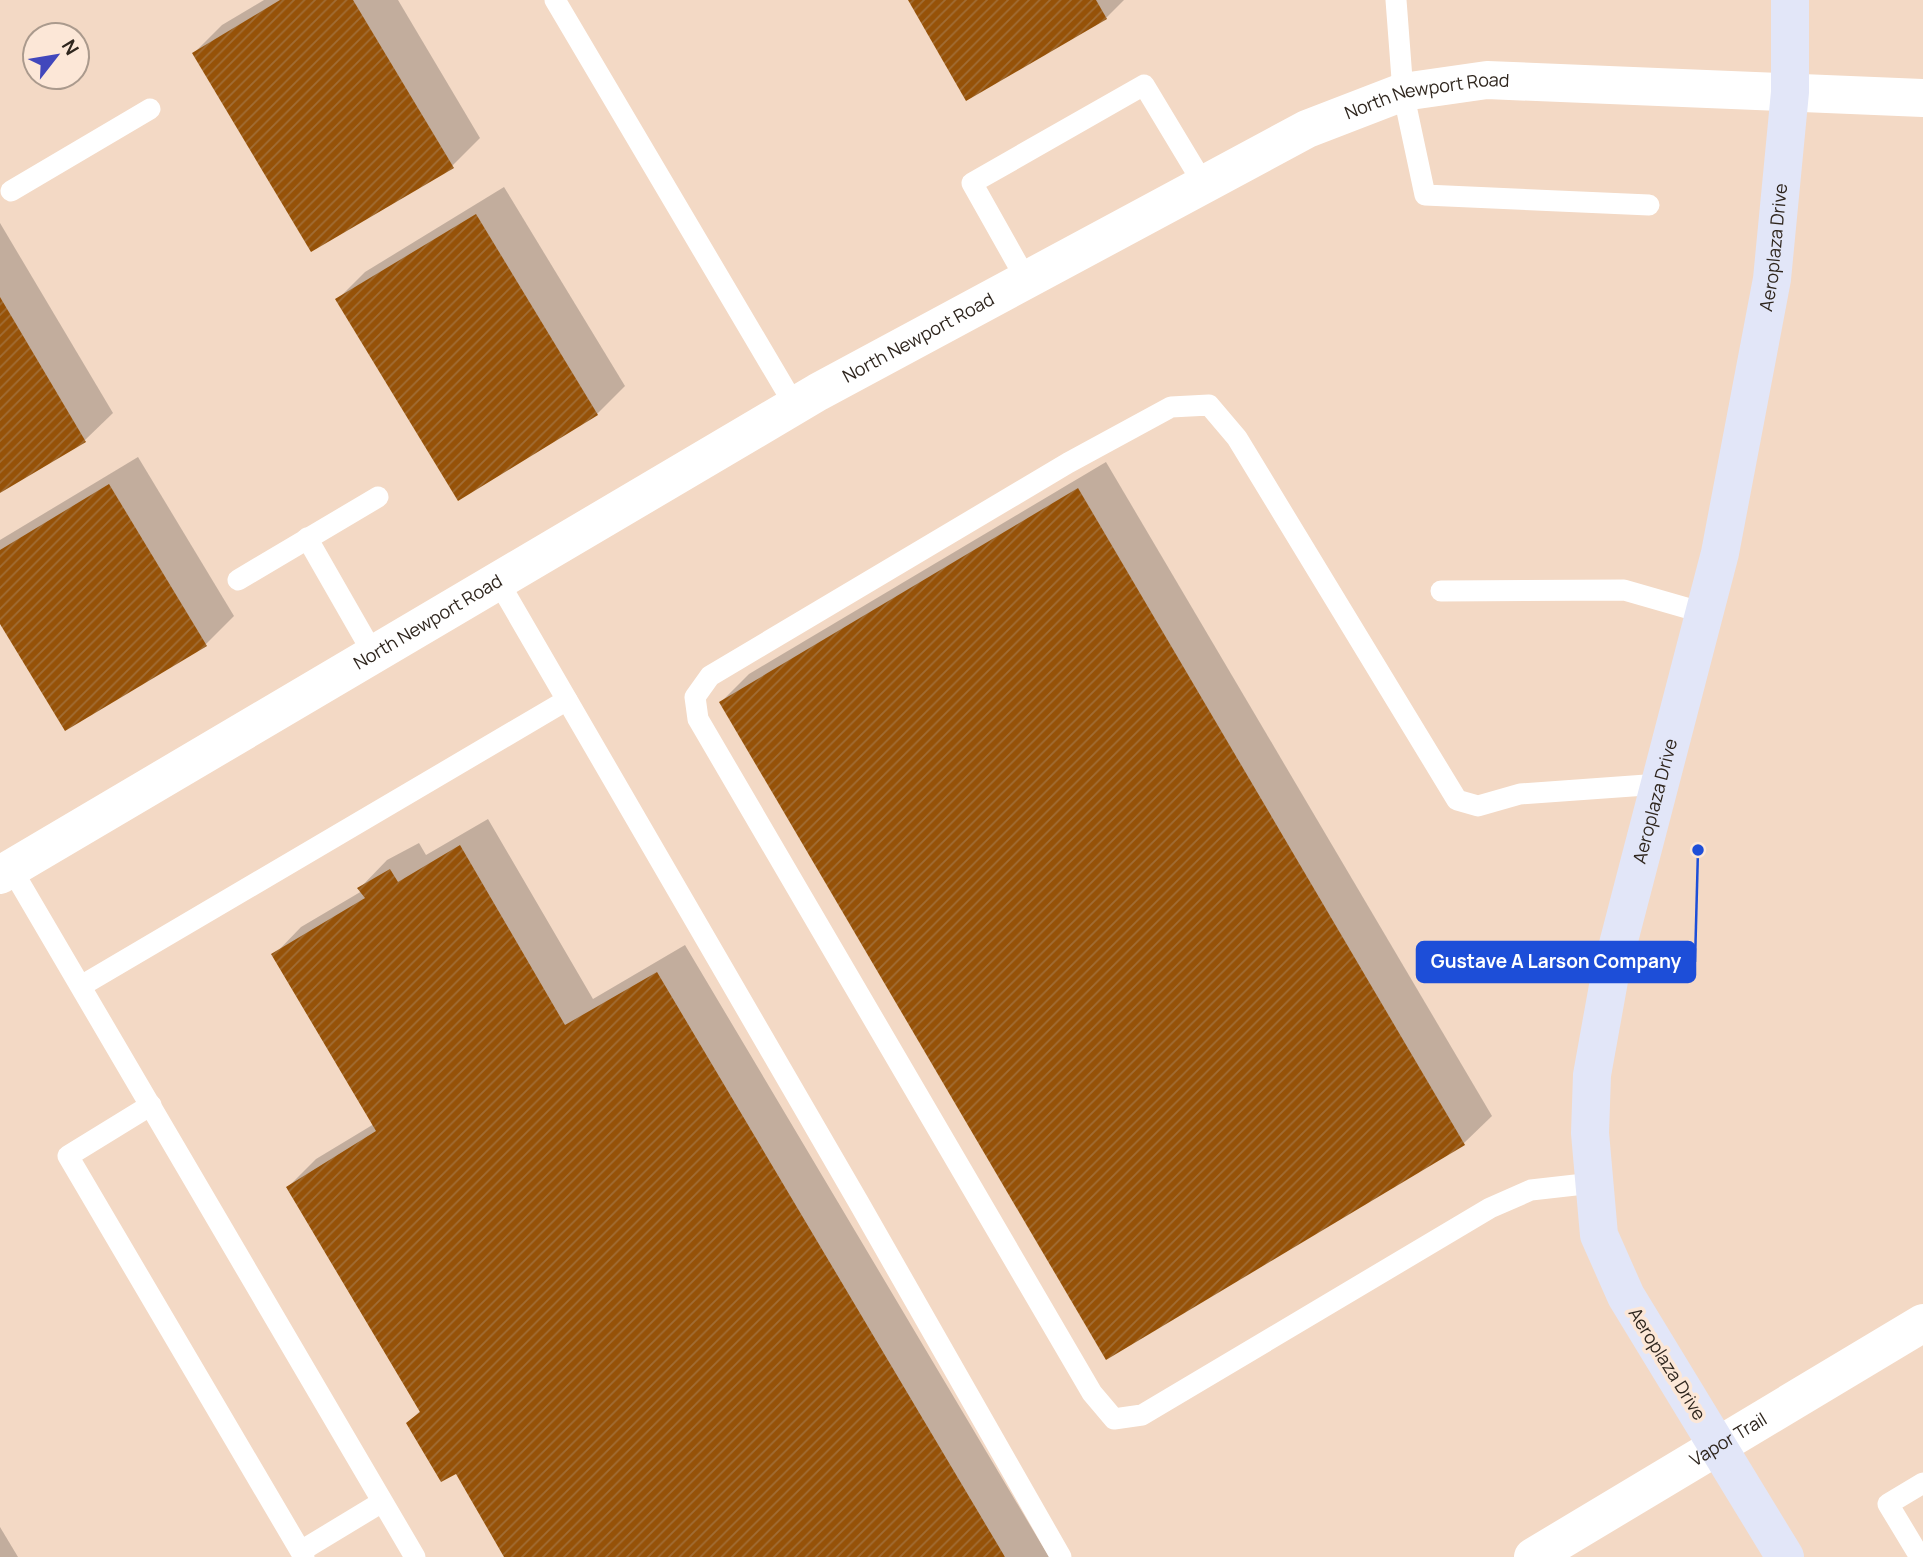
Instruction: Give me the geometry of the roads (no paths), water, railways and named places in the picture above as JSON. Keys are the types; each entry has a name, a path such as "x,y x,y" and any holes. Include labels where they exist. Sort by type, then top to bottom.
{"street":[{"name":"Aeroplaza Drive","path":"1785,1557 1626,1297 1599,1235 1590,1133 1592,1075 1610,975 1720,554 1772,279 1790,92 1790,0"},
{"name":"North Newport Road","path":"6,872 795,406 1307,129 1403,93 1487,80 1923,97"},
{"name":"Vapor Trail","path":"1533,1557 1923,1323"}],"lane":[{"path":"555,0 795,406"},
{"path":"1396,0 1403,93 1424,195 1649,205"},
{"path":"1026,279 972,183 1144,85 1203,183"},
{"path":"11,191 150,109"},
{"path":"1593,1183 1531,1190 1490,1208 1142,1415 1114,1419 1092,1393 698,719 695,696 710,676 1068,463 1171,407 1209,405 1237,438 1457,800 1478,806 1520,794 1660,784"},
{"path":"238,580 378,498"},
{"path":"307,538 374,655"},
{"path":"498,581 1061,1557"},
{"path":"1441,591 1623,590 1704,613"},
{"path":"80,986 567,700"},
{"path":"6,872 80,986 152,1105 415,1557"},
{"path":"152,1105 68,1156 302,1554 383,1502"},
{"path":"1920,1557 1888,1504 1923,1483"}],"place":[{"name":"Gustave A Larson Company","path":"1698,850"}]}
